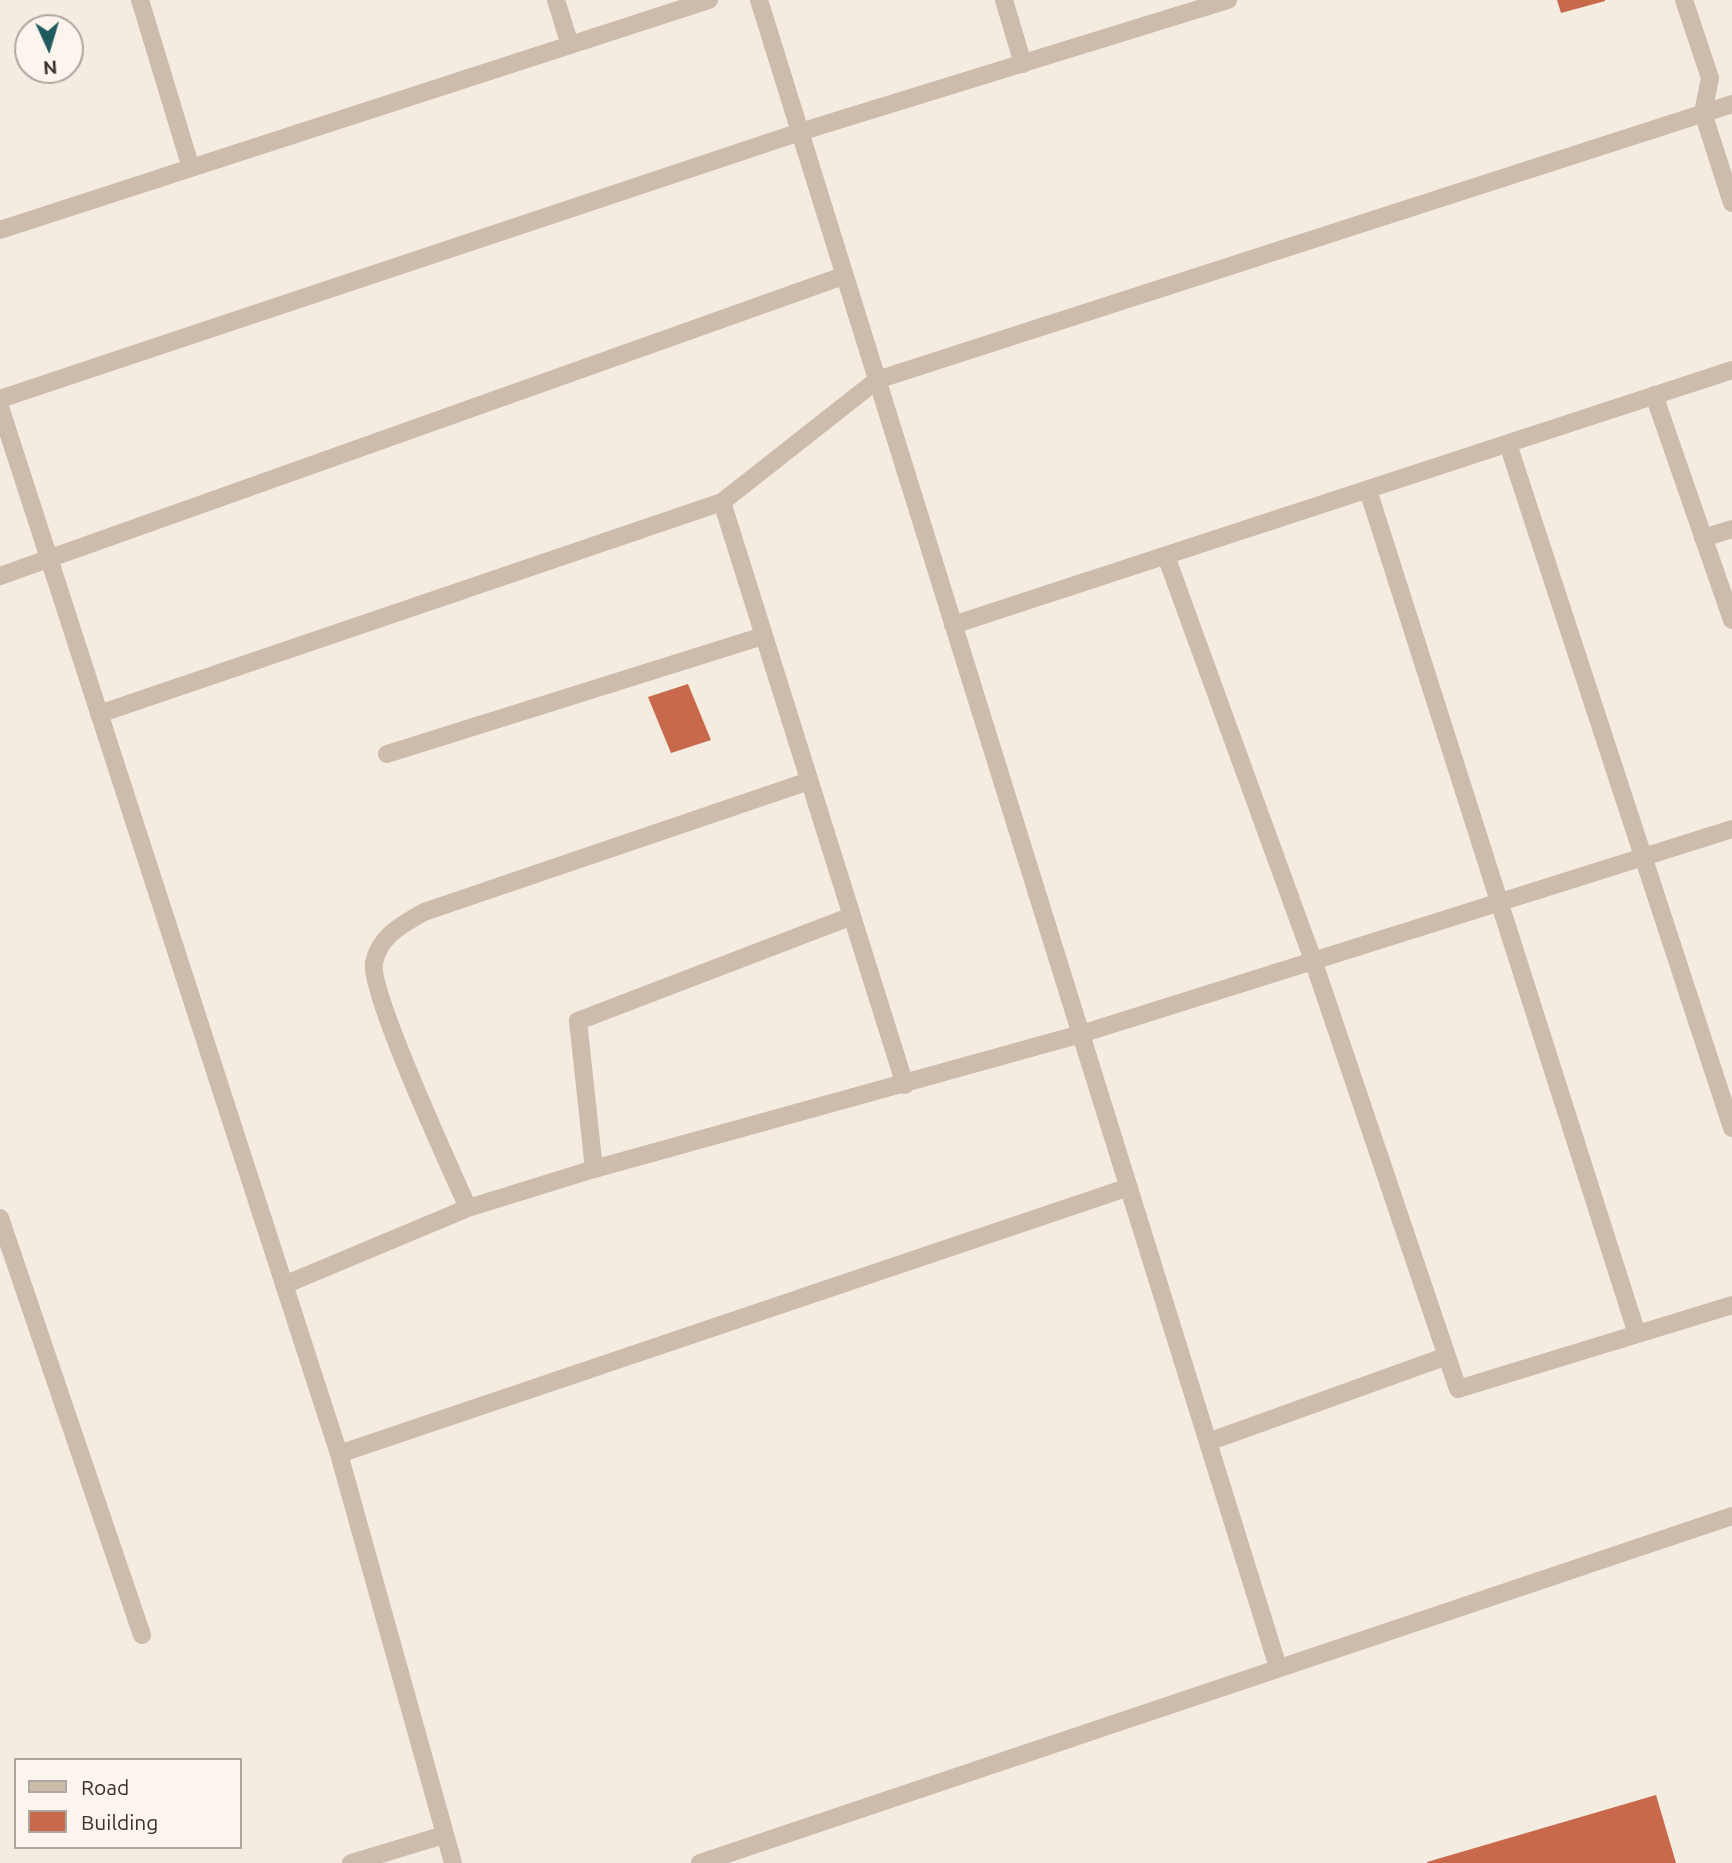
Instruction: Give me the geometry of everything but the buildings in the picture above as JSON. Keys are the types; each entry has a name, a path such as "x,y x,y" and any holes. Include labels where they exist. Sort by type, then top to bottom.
{"street":[{"path":"140,0 191,168"},
{"path":"556,0 570,45"},
{"path":"0,230 709,0"},
{"path":"759,0 1278,1667"},
{"path":"1004,0 1023,64"},
{"path":"0,399 800,132 1228,0"},
{"path":"1685,0 1710,78 1703,113 1732,203"},
{"path":"99,713 722,502 877,380 1732,104"},
{"path":"0,576 49,556 843,276"},
{"path":"953,625 1732,370"},
{"path":"1654,396 1732,620"},
{"path":"0,407 338,1454 453,1863"},
{"path":"1508,444 1732,1128"},
{"path":"1368,490 1637,1334"},
{"path":"722,502 905,1085"},
{"path":"1703,538 1732,528"},
{"path":"1166,556 1313,960 1458,1389 1732,1305"},
{"path":"387,754 764,636"},
{"path":"468,1208 384,1008 374,964 390,932 425,912 809,781"},
{"path":"284,1285 468,1208 594,1169 905,1085 1081,1034 1732,829"},
{"path":"594,1169 578,1021 852,916"},
{"path":"338,1454 1129,1187"},
{"path":"0,1217 142,1635"},
{"path":"1208,1442 1447,1356"},
{"path":"701,1863 1732,1516"},
{"path":"351,1863 444,1835"}]}
